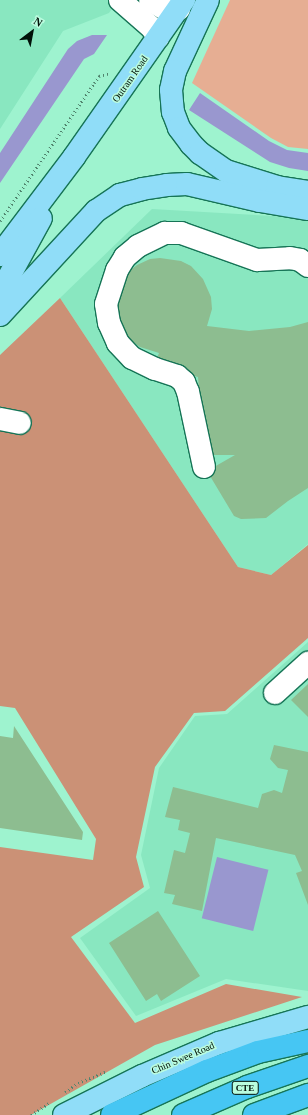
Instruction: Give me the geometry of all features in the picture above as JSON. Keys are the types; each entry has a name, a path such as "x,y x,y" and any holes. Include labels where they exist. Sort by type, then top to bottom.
{"highway":[{"path":"112,1115 206,1071 258,1052 308,1040"},
{"name":"CTE","path":"184,1115 247,1088 308,1066"},
{"path":"254,1115 308,1095"}],"main road":[{"path":"208,0 175,71 171,90 172,105 173,112 180,128 191,144 200,153 226,171 277,187 308,192"},
{"name":"Outram Road","path":"0,255 74,157 182,4"},
{"name":"Outram Road","path":"0,293 74,157"},
{"path":"0,315 96,211 120,195 148,188 187,184 247,198 308,209"},
{"name":"Chin Swee Road","path":"64,1115 142,1076 219,1043 308,1017"}],"street":[{"path":"120,0 152,28 158,37"},
{"path":"150,0 165,9 182,4"},
{"path":"204,467 188,392 184,382 177,376 155,369 132,358 118,343 109,323 106,304 117,270 125,257 138,246 165,233 181,233 257,260 290,258 300,260 308,266"},
{"path":"275,694 308,663"}],"shaded area":[{"path":"0,0 118,0 109,13 63,31 0,129"},
{"path":"230,0 308,0 308,149 288,147 271,138 192,83"},
{"path":"152,209 308,218 308,544 271,575 238,567 60,298"},
{"path":"60,298 238,567 271,575 308,545 308,638 225,711 194,713 155,767 136,857 144,887 71,937 135,1023 226,984 302,997 155,1045 31,1115 0,1115 0,847 93,860 96,839 15,708 0,706 0,355"},
{"path":"308,642 308,991 226,979 136,1016 80,938 150,888 141,855 159,768 195,716 227,714"}],"water":[{"path":"92,35 107,35 94,54 84,59 0,183 0,153 68,49 77,41"},
{"path":"200,93 269,141 287,150 308,153 308,171 289,168 270,162 189,110"},
{"path":"217,857 268,870 253,931 202,918"}],"building":[{"path":"160,258 181,261 191,266 203,279 211,297 212,309 207,326 249,331 290,327 308,322 308,488 266,518 241,519 234,516 207,471 235,455 204,455 198,377 154,366 159,353 140,347 129,339 120,326 115,311 117,294 128,272 137,265 150,259"},
{"path":"308,684 308,717 291,700"},
{"path":"14,726 83,832 82,840 0,828 0,736 13,738"},
{"path":"274,745 308,752 308,905 296,873 302,871 295,855 216,838 202,911 172,904 175,895 164,893 174,850 185,853 190,833 178,830 180,820 165,817 173,787 258,808 262,794 274,790 282,793 288,770 278,768 270,759"},
{"path":"158,911 200,976 161,1001 157,994 146,1001 109,943"}]}
